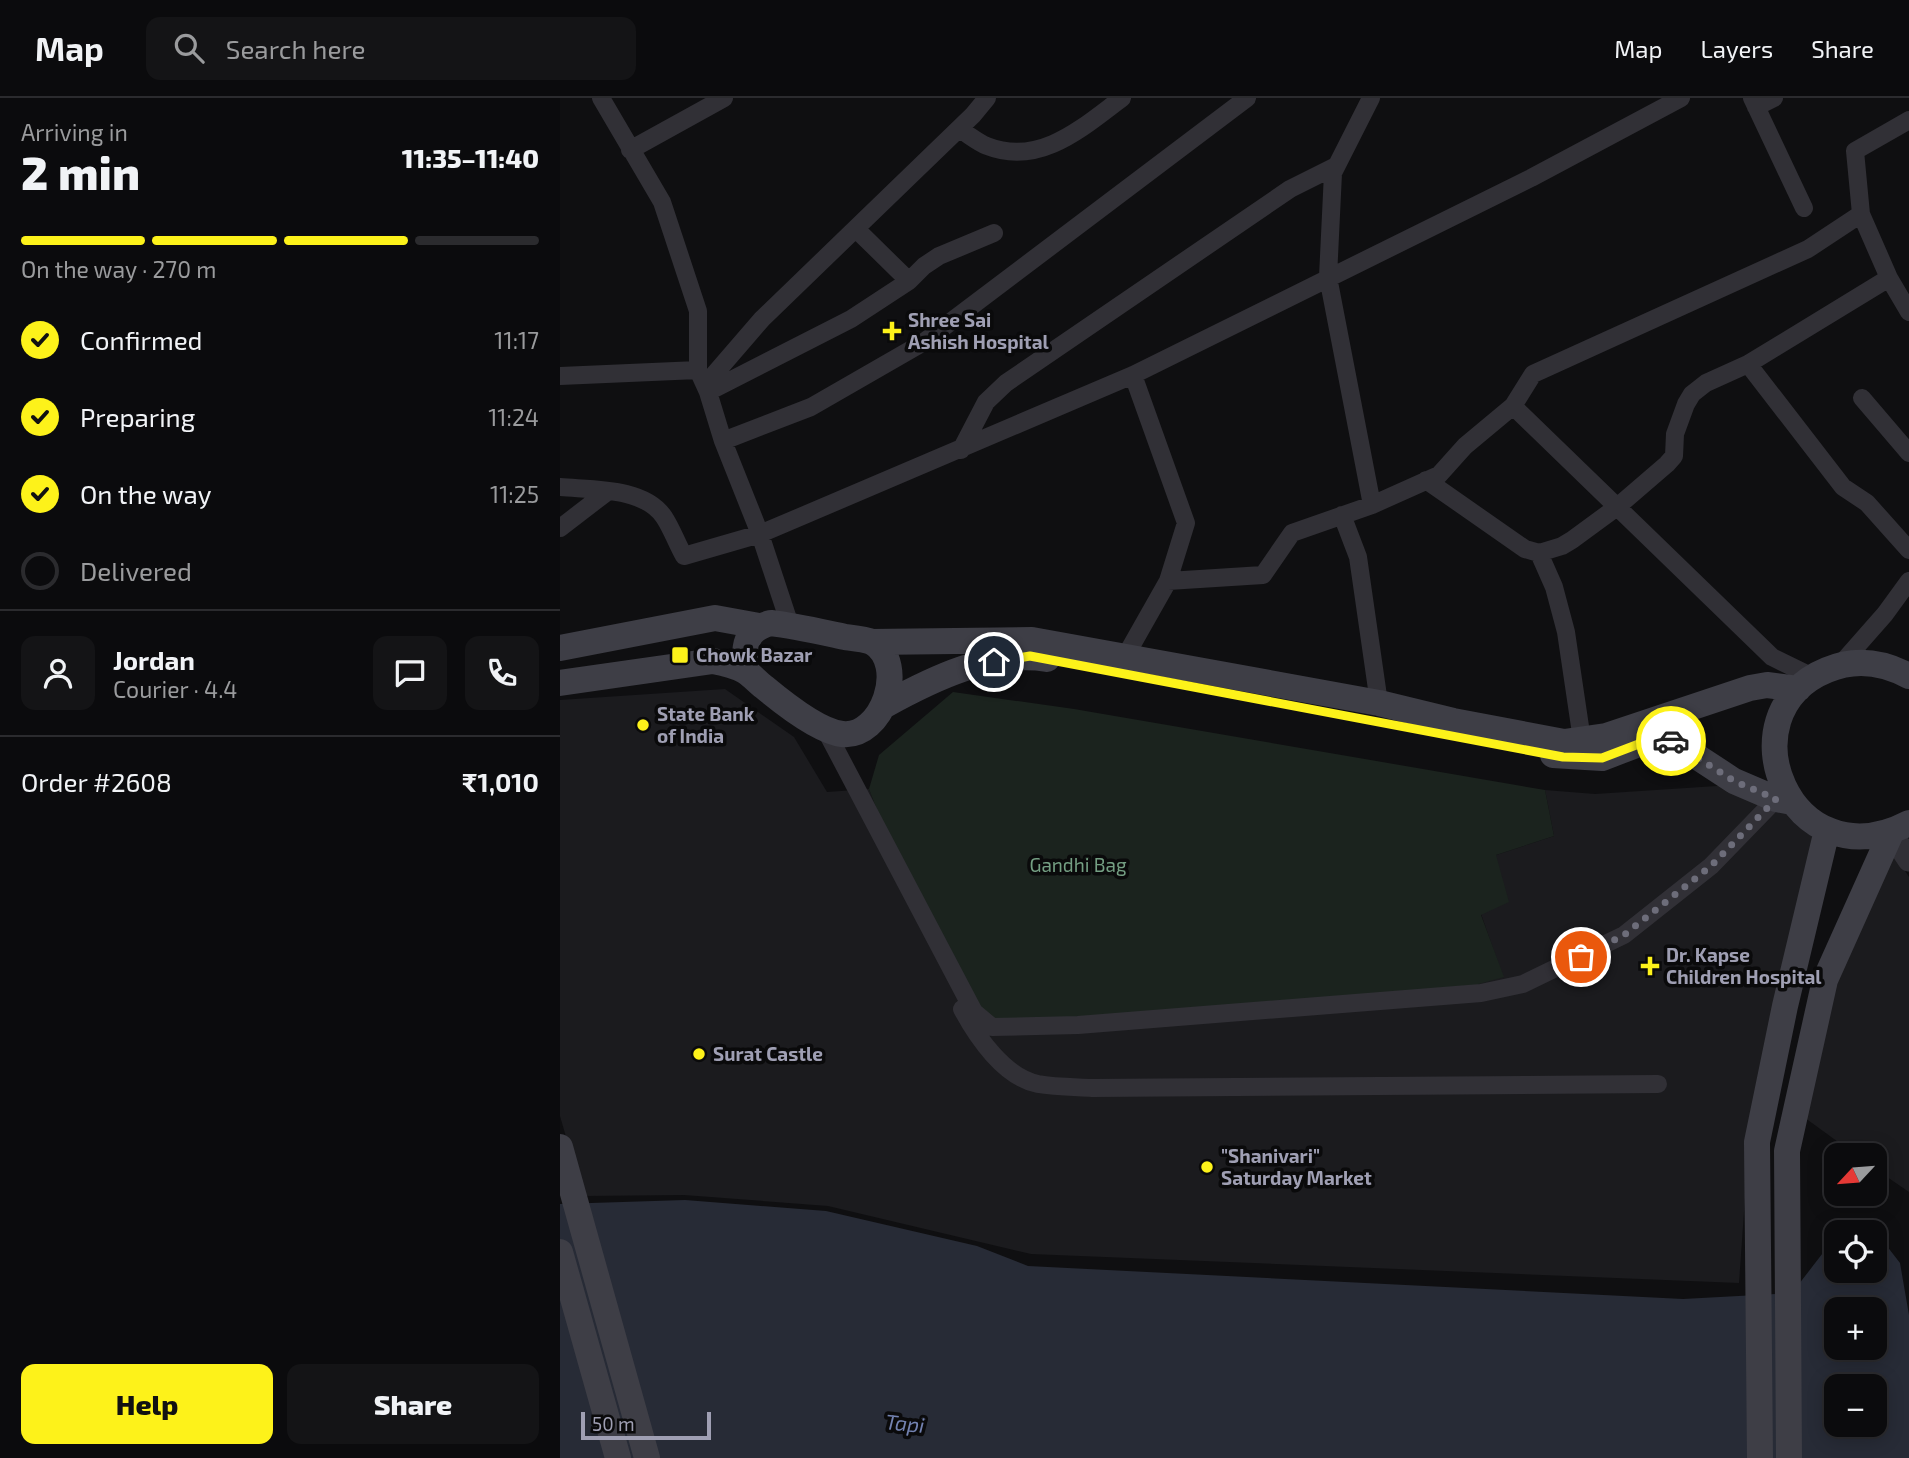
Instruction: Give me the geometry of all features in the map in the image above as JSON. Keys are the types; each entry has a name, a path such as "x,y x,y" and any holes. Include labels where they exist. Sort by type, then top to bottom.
{"main road":[{"path":"560,648 715,618 759,626 771,623 790,625 871,642 1032,640 1380,703 1564,743 1606,736 1750,688 1806,683"},
{"path":"746,671 746,643 759,626"},
{"path":"871,642 884,654 889,668 890,685 885,705"},
{"path":"560,683 713,661 746,671 762,687 816,723 841,734 853,733 866,726 885,705 919,686 951,673 1030,656 1563,757 1602,758 1644,742 1673,741 1734,781 1784,800 1827,830 1870,837 1900,828"},
{"path":"1784,800 1774,756 1776,732 1784,709 1806,683 1841,664 1865,662 1902,665"},
{"path":"1789,1458 1787,1151 1825,980 1900,828"},
{"path":"1760,1458 1757,1142 1785,1006 1827,830"},
{"path":"560,1147 647,1458"},
{"path":"560,1252 618,1458"}],"street":[{"path":"601,98 662,202 698,311 704,382 790,625"},
{"path":"630,150 724,98"},
{"path":"704,382 762,319 959,129 987,98"},
{"path":"959,129 986,145 1002,150 1035,151 1057,144 1074,134 1122,98"},
{"path":"723,441 811,407 924,342 1247,98"},
{"path":"1371,98 1333,173 1328,277 1372,505"},
{"path":"560,487 607,492 641,499 654,506 664,517 684,556 760,534 1133,375 1531,178 1681,98"},
{"path":"1774,98 1754,103 1804,208"},
{"path":"1909,120 1855,151 1861,214 1889,278 1909,312"},
{"path":"961,450 986,402 1006,383 1290,189 1336,166"},
{"path":"1168,581 1263,575 1292,533 1372,505 1439,475 1465,446 1513,405 1533,374 1808,249 1861,214"},
{"path":"856,229 909,281"},
{"path":"560,376 704,382 851,319 909,281 939,256 994,233"},
{"path":"1426,480 1525,549 1539,553 1562,546 1617,507 1674,456 1675,434 1692,394 1706,383 1748,364 1889,278"},
{"path":"1748,364 1843,487 1867,503 1909,550"},
{"path":"1125,657 1168,581 1186,523 1133,375"},
{"path":"1862,398 1909,453"},
{"path":"1513,405 1772,657 1806,683"},
{"path":"560,528 607,492"},
{"path":"1342,515 1358,557 1380,703"},
{"path":"1539,553 1554,587 1566,632 1581,740"},
{"path":"1841,664 1885,614 1909,581"},
{"path":"816,723 974,1012 992,1027 1161,1019 1481,993 1523,984 1624,935 1711,866 1784,800"},
{"path":"816,723 970,1022 999,1061 1017,1076 1036,1084 1092,1088 1658,1084"},
{"path":"1900,828 1909,860"}],"shaded area":[{"path":"725,689 794,737 827,792 869,789 880,818 1503,977 1481,914 1496,855 1554,836 1545,790 1595,794 1732,785 1781,806 1818,834 1749,1141 1739,1283 1031,1254 828,1206 684,1195 583,1196 560,1116 560,700"},
{"path":"1892,850 1909,877 1909,1192 1887,1177 1887,1143 1840,1143 1801,1115 1830,982"}],"green space":[{"name":"Gandhi Bag","path":"953,692 1074,709 1545,790 1554,836 1496,855 1509,902 1481,915 1504,977 1475,985 1004,1025 983,1015 880,818 869,789 879,755"}],"water":[{"name":"Tapi","path":"685,1200 826,1211 977,1246 1028,1266 1683,1299 1792,1293 1824,1251 1824,1283 1887,1283 1887,1246 1900,1263 1909,1315 1909,1458 560,1458 560,1204"}],"way so far":[{"path":"1581,957 1624,935 1711,866 1776,799 1734,781 1671,741"}],"place":[{"name":"Shree Sai Ashish Hospital","path":"892,331"},
{"name":"Chowk Bazar","path":"680,655"},
{"name":"State Bank of India","path":"643,725"},
{"name":"Dr. Kapse Children Hospital","path":"1650,966"},
{"name":"Surat Castle","path":"699,1054"},
{"name":"\"Shanivari\" Saturday Market","path":"1207,1167"}],"route":[{"path":"994,662 1030,656 1563,757 1602,758 1644,742 1671,741"}]}
